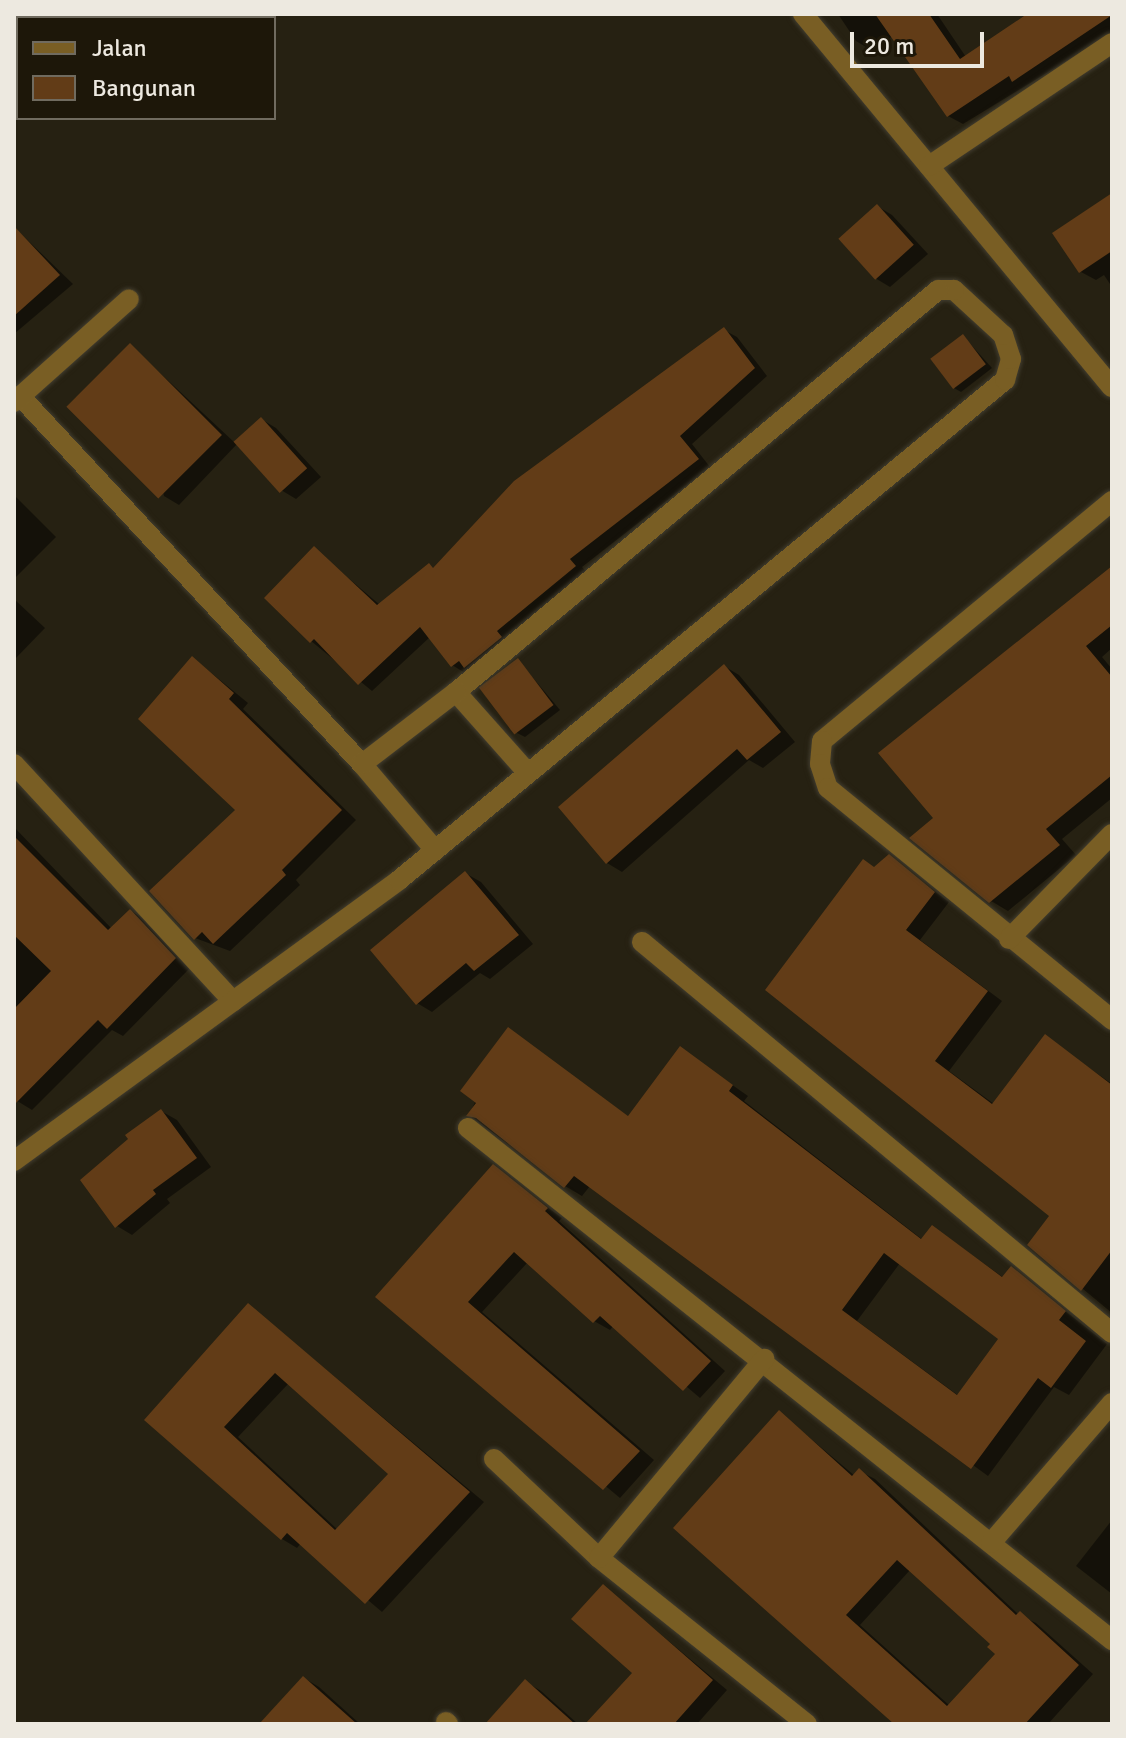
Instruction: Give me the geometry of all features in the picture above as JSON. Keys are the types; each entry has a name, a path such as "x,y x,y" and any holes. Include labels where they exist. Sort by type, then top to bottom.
{"street":[{"path":"803,14 1112,387"},
{"path":"929,166 1112,43"},
{"path":"14,1161 435,850 1005,380 1011,359 1003,335 954,290 938,290 456,692 362,764"},
{"path":"129,299 17,399 362,764 435,850"},
{"path":"1112,501 822,741 820,764 828,788 1009,939 1112,1020"},
{"path":"456,692 528,773"},
{"path":"14,764 233,1001"},
{"path":"1009,939 1112,834"},
{"path":"642,942 1112,1333"},
{"path":"468,1128 764,1359 1112,1640"},
{"path":"599,1558 764,1359"},
{"path":"991,1543 1112,1403"},
{"path":"494,1459 599,1558 807,1724"}],"building":[{"path":"875,14 929,14 960,59 1027,14 1112,15 1012,82 1009,76 947,117"},
{"path":"1112,193 1112,251 1079,273 1052,233"},
{"path":"877,204 914,245 875,280 838,239"},
{"path":"14,226 60,275 14,316"},
{"path":"724,327 755,368 680,436 699,459 570,559 576,566 497,631 502,637 464,668 459,661 451,667 420,627 358,685 314,639 310,643 264,598 314,546 377,605 429,563 433,568 514,481"},
{"path":"963,334 986,364 953,389 930,359"},
{"path":"130,343 222,435 158,499 66,407"},
{"path":"261,417 307,468 280,493 234,442"},
{"path":"1112,566 1112,625 1086,646 1112,677 1112,775 1046,829 1060,845 989,903 909,838 933,818 878,753"},
{"path":"192,656 234,693 229,699 342,810 282,870 286,875 213,944 202,932 194,940 149,891 235,810 138,719"},
{"path":"518,658 554,705 514,735 479,687"},
{"path":"724,664 781,732 747,760 737,749 606,864 558,807"},
{"path":"14,836 108,930 130,909 176,958 107,1029 98,1020 14,1105 14,1009 51,971 14,935"},
{"path":"889,854 935,892 906,930 988,991 935,1061 992,1104 1045,1034 1112,1085 1112,1250 1081,1291 1027,1245 1049,1216 765,990 863,859 874,867"},
{"path":"465,871 519,935 474,971 466,963 416,1005 370,950"},
{"path":"508,1027 628,1116 680,1046 733,1085 729,1091 921,1239 932,1225 1002,1277 1011,1266 1066,1311 1059,1320 1086,1341 1051,1388 1038,1378 971,1469 574,1176 564,1188 476,1118 466,1116 476,1103 460,1091","holes":["884,1253 998,1339 957,1395 842,1310"]},
{"path":"161,1109 197,1158 153,1190 156,1194 115,1228 80,1180 128,1139 125,1135"},
{"path":"493,1164 548,1208 545,1211 711,1361 683,1391 600,1316 593,1323 514,1252 468,1302 640,1451 603,1490 375,1297"},
{"path":"248,1303 470,1492 365,1604 287,1533 281,1540 144,1420","holes":["275,1373 388,1474 335,1530 224,1427"]},
{"path":"779,1410 852,1476 859,1468 1016,1615 1020,1611 1079,1665 1025,1724 894,1724 673,1528","holes":["897,1560 990,1644 987,1647 995,1654 947,1706 846,1615"]},
{"path":"603,1584 713,1680 674,1724 585,1724 632,1673 571,1619"},
{"path":"303,1676 357,1724 259,1724"},
{"path":"525,1679 575,1724 485,1724"}]}
